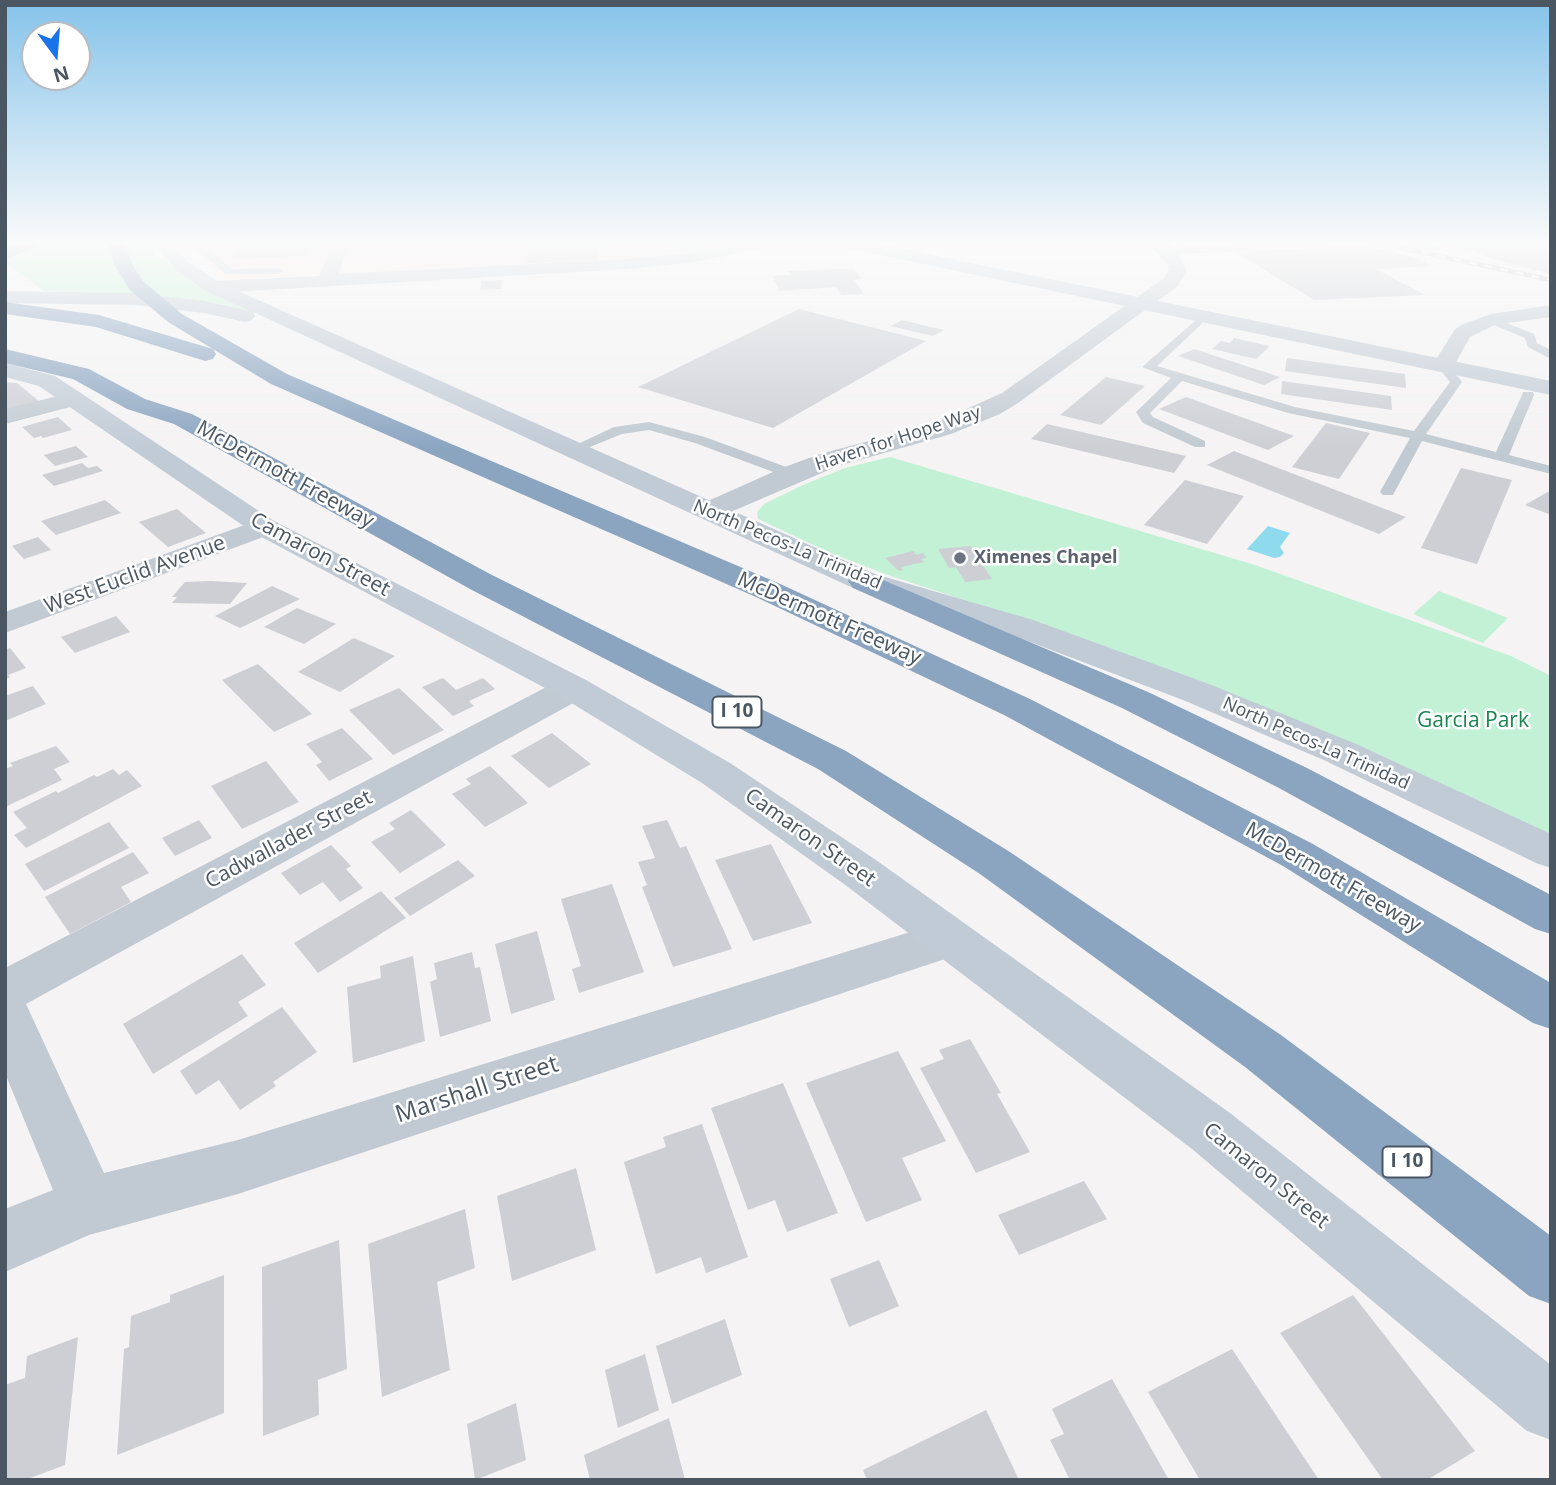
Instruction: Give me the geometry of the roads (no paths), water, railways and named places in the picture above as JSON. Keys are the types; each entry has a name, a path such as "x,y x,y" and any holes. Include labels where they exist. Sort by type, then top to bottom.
{"highway":[{"path":"31,311 72,339"},
{"path":"58,311 123,327 279,379"},
{"name":"McDermott Freeway","path":"167,311 279,379 767,590 1017,707 1298,855 1551,1008"},
{"path":"5,356 81,374 136,404 173,409"},
{"name":"I 10","path":"93,356 173,409"},
{"name":"McDermott Freeway","path":"173,409 481,583 832,760 995,863 1263,1051 1551,1274"},
{"path":"864,582 1135,700 1293,778 1551,916"}],"main road":[{"path":"223,311 324,339"},
{"name":"North Pecos-La Trinidad","path":"265,311 864,582 1021,627 1196,692 1340,752 1551,852"},
{"path":"1174,311 1198,322 1551,377"},
{"path":"1204,311 1446,360 1551,388"},
{"name":"Camaron Street","path":"5,370 47,381 264,527 573,688 716,773 860,872 1211,1131 1551,1406"}],"street":[{"name":"Haven for Hope Way","path":"709,511 830,460 942,429 991,410 1132,311"},
{"path":"1446,360 1462,333 1492,320 1549,311"},
{"path":"5,417 74,399"},
{"name":"West Euclid Avenue","path":"5,623 264,527"},
{"name":"Cadwallader Street","path":"5,992 573,688"},
{"name":"Marshall Street","path":"5,1242 26,1230 89,1206 238,1167 949,939"},
{"path":"5,1012 89,1206"}],"lane":[{"path":"1492,320 1530,335 1532,345 1551,355"},
{"path":"1198,322 1148,367 1293,410 1418,436 1551,470"},
{"path":"1388,492 1418,436 1456,382 1446,360"},
{"path":"1179,377 1143,412 1147,420 1200,444"},
{"path":"1501,456 1528,395"},
{"path":"570,451 619,430 649,426 700,440 792,474"}],"water":[{"path":"1268,526 1290,533 1280,547 1284,553 1280,557 1274,558 1247,549"}],"place":[{"name":"Ximenes Chapel","path":"960,558"}],"park label":[{"name":"Garcia Park","path":"1473,721"}]}
